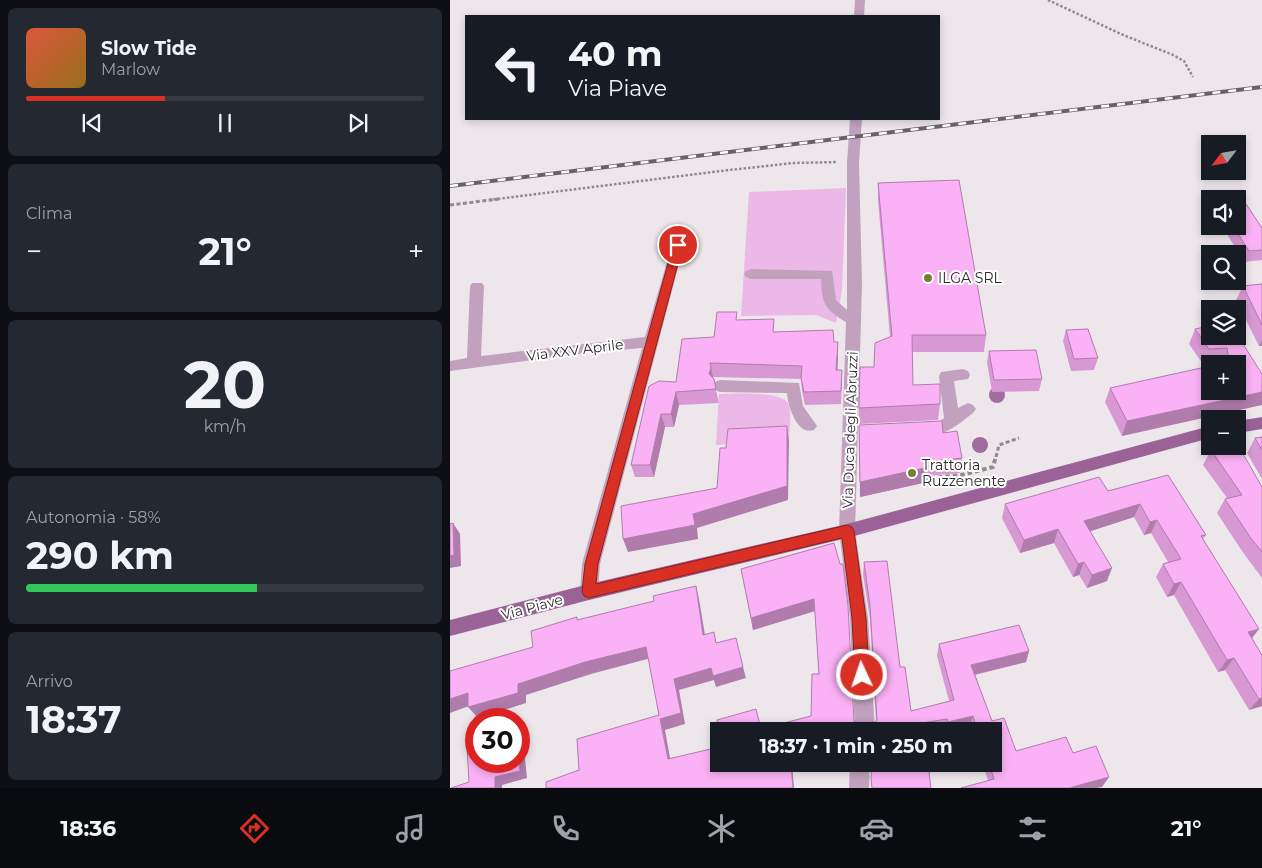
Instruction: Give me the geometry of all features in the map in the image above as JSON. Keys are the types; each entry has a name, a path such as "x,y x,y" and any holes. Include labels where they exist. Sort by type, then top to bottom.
{"main road":[{"path":"1246,426 1262,423"},
{"name":"Via Duca degli Abruzzi","path":"847,531 1201,434"},
{"name":"Via Piave","path":"450,628 589,592 847,531"}],"street":[{"path":"859,15 860,0"},
{"name":"Via Duca degli Abruzzi","path":"847,531 855,284 853,163 856,120"},
{"path":"589,592 591,564 678,245"},
{"path":"752,274 827,274 829,301 838,310 854,320"},
{"path":"474,362 477,286"},
{"name":"Via XXV Aprile","path":"450,366 651,342"},
{"path":"952,421 946,376 963,375"},
{"path":"720,386 794,387 796,407 809,426"},
{"path":"904,430 942,428 968,409"},
{"path":"849,432 867,431"},
{"path":"847,531 859,618 865,722"},
{"path":"859,788 860,772"}],"path":[{"path":"1048,0 1142,44 1173,55 1184,61 1193,77"},
{"path":"450,205 775,165 829,162 853,163"},
{"path":"923,479 961,475 992,467 999,444 1019,438"}],"shaded area":[{"path":"846,188 842,290 836,323 816,315 741,316 749,192"},
{"path":"719,394 769,395 785,400 789,405 790,413 789,441 716,445"}],"building":[{"name":"ILGA SRL","path":"959,180 986,335 912,335 913,385 940,384 940,404 859,408 860,367 874,367 875,343 892,336 878,183"},
{"path":"1246,204 1262,228 1262,250 1249,251 1239,235 1246,235"},
{"path":"1262,284 1262,325 1245,290 1246,286"},
{"path":"717,312 737,312 736,320 774,319 773,332 833,330 834,342 838,342 836,370 842,370 841,391 804,392 801,378 802,366 710,363 709,374 714,379 716,389 676,392 671,414 661,414 650,465 631,465 649,386 659,381 676,382 682,339 714,337"},
{"path":"1201,328 1201,338 1195,329"},
{"path":"1088,329 1098,358 1074,359 1066,330"},
{"path":"1206,345 1244,345 1262,374 1262,392 1246,395 1246,355 1228,355 1227,348 1209,349"},
{"path":"1036,350 1042,379 994,380 989,351"},
{"path":"1201,368 1201,400 1225,400 1127,421 1110,388"},
{"path":"942,421 943,433 957,431 962,458 924,462 925,468 860,482 859,425"},
{"path":"787,426 787,486 693,514 695,525 623,539 621,506 717,488 720,448 726,448 728,429"},
{"path":"1262,437 1262,450 1255,438"},
{"path":"1214,455 1244,455 1262,487 1262,552 1225,499 1242,495"},
{"path":"1168,475 1206,535 1201,536 1259,629 1248,632 1262,655 1262,698 1259,699 1234,658 1227,660 1181,582 1174,584 1163,564 1181,559 1157,520 1150,522 1140,504 1084,521 1112,568 1092,575 1084,562 1078,564 1058,529 1024,540 1005,504 1099,477 1108,491"},
{"path":"453,523 454,555 450,556 450,524"},
{"path":"834,543 840,564 843,564 848,606 854,722 788,722 811,716 812,674 819,674 814,599 751,618 741,569"},
{"path":"887,561 900,667 905,667 911,711 954,700 939,644 1019,625 1029,651 971,665 992,721 1004,718 1016,751 1066,737 1073,753 1096,746 1109,777 1069,788 961,788 994,779 992,772 1002,772 1002,722 975,722 973,716 948,722 947,719 928,722 875,722 877,720 870,606 864,562"},
{"path":"696,586 703,635 714,632 716,643 736,638 743,667 713,676 711,668 674,679 681,713 660,719 668,759 710,749 710,772 792,772 793,788 546,788 546,782 579,770 577,739 659,715 646,647 585,662 518,684 518,693 468,707 468,693 450,699 450,671 533,647 531,631 577,617 577,620 654,601 653,596"},
{"path":"756,709 759,722 717,722 717,720"},
{"path":"871,772 929,772 931,788 872,788"},
{"path":"468,773 512,773 495,777 495,788 451,788 469,782"}],"railway":[{"path":"450,186 1262,87"}],"place":[{"name":"ILGA SRL","path":"928,278"},
{"name":"Trattoria Ruzzenente","path":"912,473"}],"route":[{"path":"678,245 591,564 589,592 847,531 859,618 862,675"}]}
